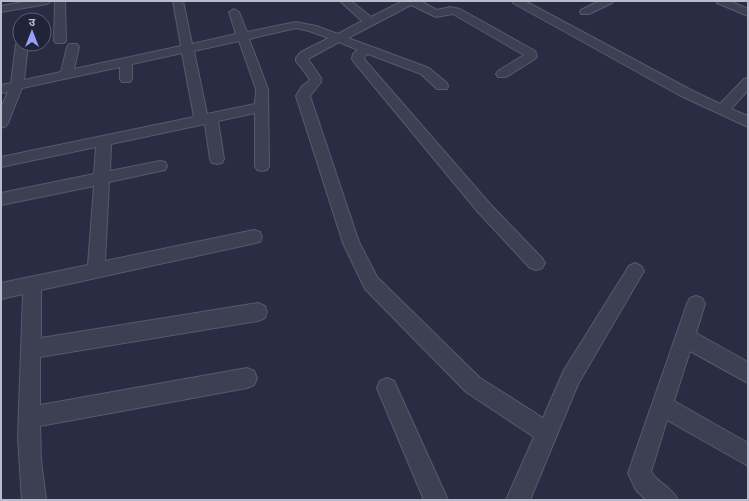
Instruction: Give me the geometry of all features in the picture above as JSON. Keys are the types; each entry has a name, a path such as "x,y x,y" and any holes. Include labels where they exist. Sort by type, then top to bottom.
{"street":[{"path":"1,8 27,8 47,1"},
{"path":"60,1 60,41"},
{"path":"178,1 186,49 217,159"},
{"path":"345,1 370,22"},
{"path":"502,74 531,56 531,54 456,12 450,10 436,14 411,1 302,58 302,61 315,78 315,82 307,89 303,96 351,243 367,277 377,290 473,384 547,433"},
{"path":"517,1 684,92 748,122"},
{"path":"721,1 748,13"},
{"path":"585,12 602,2"},
{"path":"234,12 262,89 262,166"},
{"path":"1,89 296,25 304,26 338,38 425,71 442,86"},
{"path":"67,75 73,47"},
{"path":"368,49 359,54 358,59 484,208 536,263"},
{"path":"1,123 17,86 21,52"},
{"path":"126,62 126,79"},
{"path":"722,110 748,82"},
{"path":"1,162 263,107"},
{"path":"96,271 104,140"},
{"path":"1,199 160,166"},
{"path":"1,292 254,237"},
{"path":"518,500 578,363 635,271"},
{"path":"32,285 30,460 34,500"},
{"path":"666,500 647,487 639,473 696,304"},
{"path":"31,349 258,312"},
{"path":"684,337 748,373"},
{"path":"30,417 248,378"},
{"path":"386,388 436,500"},
{"path":"661,405 748,455"}]}
